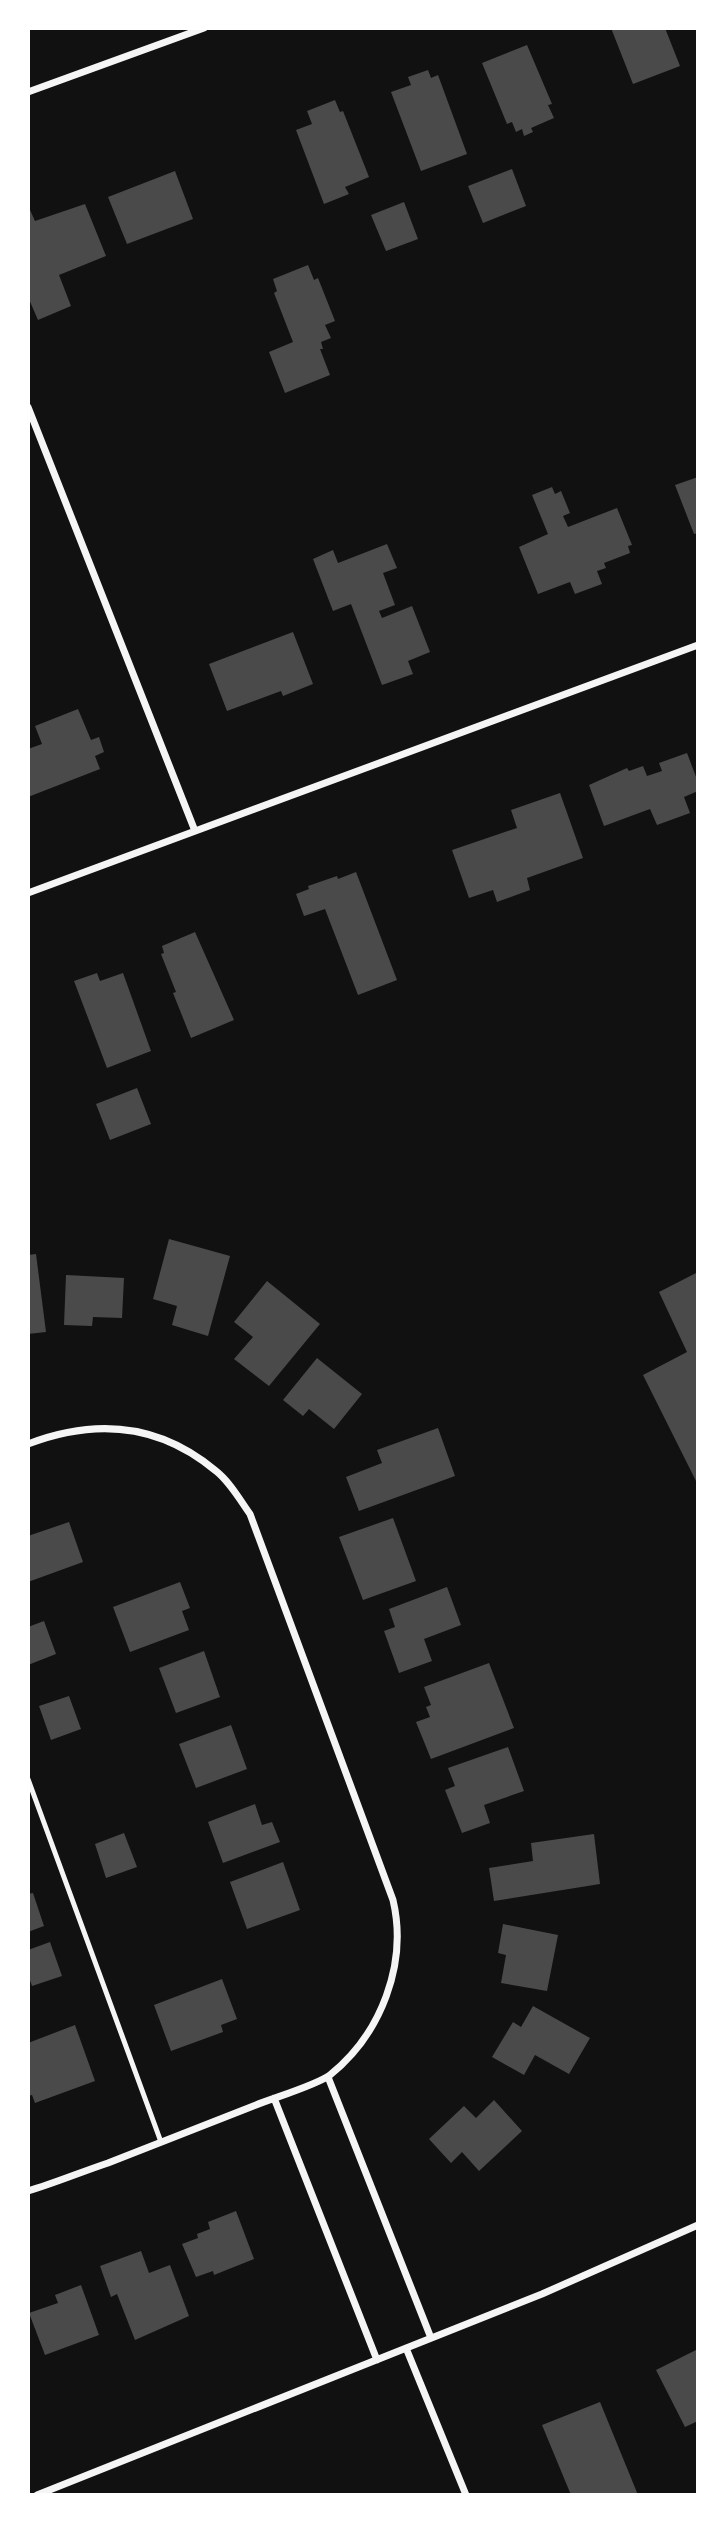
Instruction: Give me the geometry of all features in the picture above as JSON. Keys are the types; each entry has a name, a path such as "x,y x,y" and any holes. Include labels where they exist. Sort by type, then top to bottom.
{"street":[{"path":"28,92 204,28"},
{"path":"28,407 195,831"},
{"path":"28,893 698,645"},
{"path":"28,1444 58,1433 92,1428 128,1430 165,1439 218,1472 250,1514 398,1919 392,1979 382,2010 351,2055 328,2077 161,2143 28,2191"},
{"path":"328,2077 431,2338"},
{"path":"274,2098 377,2360"},
{"path":"37,2495 554,2289 698,2225"},
{"path":"406,2348 466,2495"}],"lane":[{"path":"28,1779 161,2143"}],"building":[{"path":"611,28 665,28 680,66 633,84"},
{"path":"527,45 552,104 548,105 554,118 531,128 533,132 524,136 522,129 516,132 512,122 507,124 482,63"},
{"path":"428,70 431,78 438,75 467,154 421,171 391,92 411,85 408,77"},
{"path":"335,100 340,112 343,111 369,177 345,187 349,194 324,204 296,130 312,124 307,111"},
{"path":"512,169 526,206 483,223 468,186"},
{"path":"175,171 193,219 127,244 108,197"},
{"path":"404,202 418,239 386,251 371,215"},
{"path":"85,204 106,256 59,275 71,306 38,320 28,297 28,211 30,210 35,221"},
{"path":"308,265 314,280 318,278 335,321 325,325 331,338 321,342 323,349 320,349 330,375 285,393 269,352 293,342 274,293 277,291 273,279"},
{"path":"698,477 698,533 694,534 675,485"},
{"path":"552,487 555,494 561,491 570,513 563,516 568,527 617,508 632,545 628,546 630,553 604,563 606,568 597,571 602,584 575,594 570,582 538,594 519,547 548,534 532,495"},
{"path":"387,544 397,568 383,573 395,605 379,611 382,618 412,606 430,652 408,661 413,674 382,685 351,604 333,611 313,559 333,550 338,563"},
{"path":"293,632 313,684 283,696 281,691 227,711 209,664"},
{"path":"78,709 91,740 99,737 104,752 95,756 100,769 28,797 28,749 42,744 35,726"},
{"path":"687,753 698,782 698,791 684,797 690,813 657,825 650,809 604,826 589,785 627,768 629,771 643,766 647,776 662,771 659,763"},
{"path":"560,793 583,858 527,878 530,890 497,902 493,890 469,898 452,850 517,828 511,810"},
{"path":"356,872 397,980 358,995 325,909 304,916 296,894 309,889 308,886"},
{"path":"195,932 234,1020 191,1038 161,954 164,953 162,946"},
{"path":"97,973 100,981 123,973 151,1051 107,1068 74,981"},
{"path":"137,1088 151,1124 110,1140 96,1104"},
{"path":"169,1239 230,1256 208,1336 172,1325 177,1306 153,1299"},
{"path":"36,1254 46,1332 28,1334 28,1255"},
{"path":"698,1272 698,1485 643,1375 687,1352 659,1292"},
{"path":"66,1275 124,1278 122,1318 93,1317 92,1326 64,1325"},
{"path":"267,1281 320,1324 269,1386 234,1359 253,1337 234,1322"},
{"path":"317,1358 362,1394 334,1429 309,1409 303,1416 283,1400"},
{"path":"438,1428 455,1476 359,1511 346,1477 382,1463 377,1450"},
{"path":"393,1518 416,1581 363,1600 339,1537"},
{"path":"69,1522 83,1562 28,1582 28,1536"},
{"path":"180,1582 190,1608 182,1611 189,1630 130,1652 113,1607"},
{"path":"447,1587 461,1625 424,1639 432,1661 399,1673 384,1631 395,1627 389,1609"},
{"path":"44,1621 56,1654 28,1665 28,1627"},
{"path":"204,1651 220,1697 176,1713 159,1668"},
{"path":"489,1663 514,1728 431,1759 416,1722 430,1717 426,1707 431,1705 424,1687"},
{"path":"69,1696 81,1729 51,1740 39,1706"},
{"path":"231,1725 247,1769 196,1788 179,1744"},
{"path":"508,1747 524,1791 484,1805 490,1823 462,1833 445,1790 455,1786 448,1768"},
{"path":"255,1804 262,1825 272,1822 280,1842 223,1863 208,1822"},
{"path":"124,1833 137,1867 106,1878 95,1844"},
{"path":"594,1834 600,1884 494,1901 489,1868 533,1861 531,1843"},
{"path":"283,1862 300,1910 247,1929 230,1882"},
{"path":"33,1893 44,1926 28,1932 28,1894"},
{"path":"503,1924 558,1935 547,1991 501,1983 506,1955 498,1953"},
{"path":"50,1942 62,1976 32,1986 28,1975 28,1950"},
{"path":"222,1979 237,2019 221,2025 223,2032 171,2051 154,2005"},
{"path":"533,2006 590,2038 569,2074 535,2055 524,2075 492,2057 513,2022 521,2027"},
{"path":"75,2025 95,2081 35,2103 32,2095 28,2096 28,2043"},
{"path":"494,2100 522,2131 479,2171 462,2152 451,2163 429,2139 464,2106 476,2118"},
{"path":"236,2211 254,2259 214,2275 213,2271 196,2277 182,2244 198,2238 197,2234 210,2229 208,2222"},
{"path":"141,2251 149,2273 170,2265 189,2316 135,2340 117,2294 111,2297 100,2266"},
{"path":"81,2285 99,2335 45,2355 29,2313 58,2303 55,2295"},
{"path":"698,2349 698,2421 685,2427 656,2370"},
{"path":"600,2402 638,2495 571,2495 542,2425"}]}
